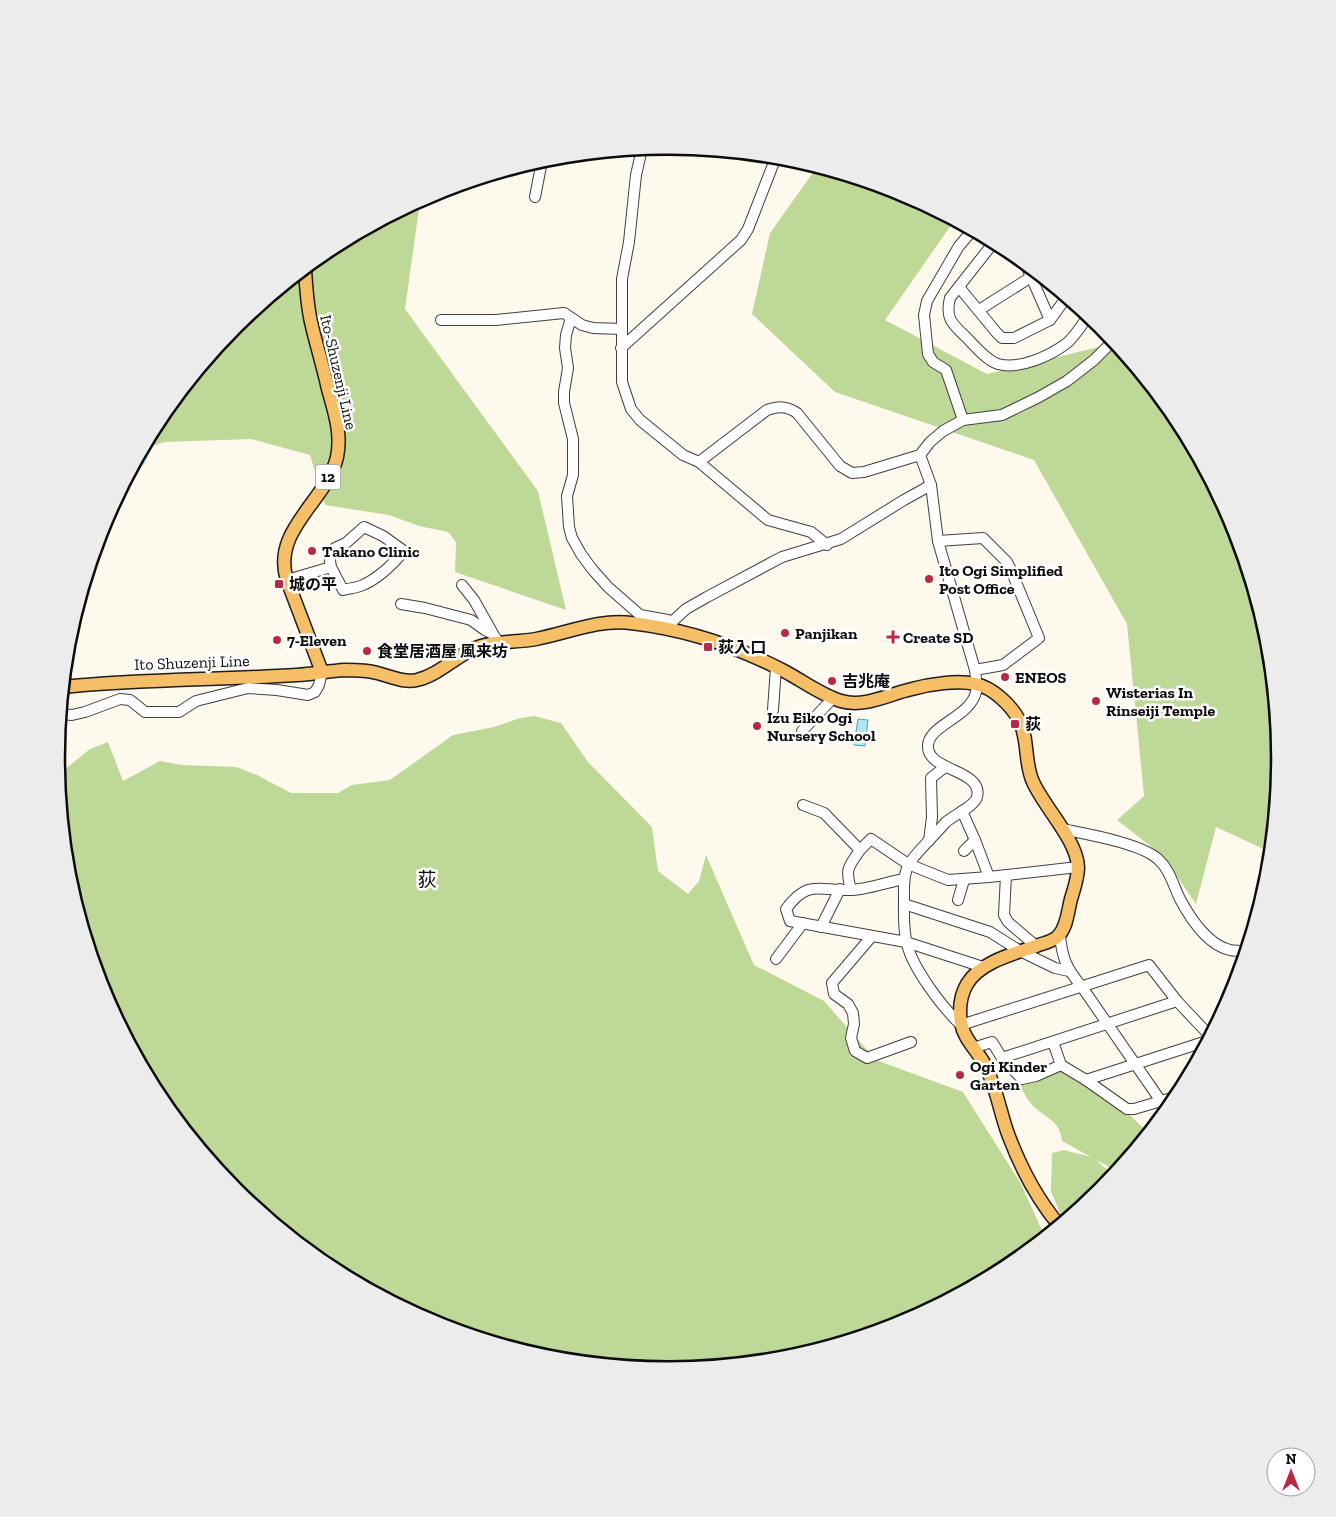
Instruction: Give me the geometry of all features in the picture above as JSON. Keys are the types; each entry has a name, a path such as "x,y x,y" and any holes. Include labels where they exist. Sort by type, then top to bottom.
{"main road":[{"name":"Ito-Shuzenji Line","path":"305,277 306,295 311,321 336,417 338,434 337,456 331,473 287,540 283,556 284,572 322,672"},
{"name":"Ito Shuzenji Line","path":"69,686 124,681 301,675 350,670 371,671 405,681 414,680 431,675 472,649 489,643 496,638 513,643 537,639 597,623 614,621 671,629 706,638 776,667 833,698 849,703 871,701 914,688 944,683 976,684"},
{"path":"976,684 998,697 1011,709 1019,720 1025,741 1031,779 1072,847 1078,867 1065,923 1060,935 983,968 970,979 961,998 961,1025 986,1066 1008,1134 1018,1158 1041,1202 1055,1220"}],"street":[{"path":"640,156 622,279 622,382 631,409 652,432 690,460 699,462 768,520 811,532 827,544"},
{"path":"621,348 741,240 748,229 773,165"},
{"path":"536,197 541,169"},
{"path":"963,420 946,370 933,362 928,354 924,315 927,301 968,235"},
{"path":"989,248 950,298 947,308 949,320 988,358 998,364 1013,366 1033,360 1055,351 1068,342 1083,322"},
{"path":"979,310 1031,277"},
{"path":"1031,277 1050,320"},
{"path":"959,287 1002,338 1014,338 1050,320 1063,302"},
{"path":"441,320 496,320 564,314 582,325 593,328 622,329"},
{"path":"571,318 566,335 565,348 568,368 564,403 573,438 573,475 568,496 569,528 572,538 580,554 608,587 640,615 668,620 671,629"},
{"path":"699,462 767,410 778,407 790,408 797,413 840,466 852,473 864,472 920,454 943,431 963,420 1002,415 1039,397 1067,380 1094,360 1108,346"},
{"path":"920,454 931,485 938,541 975,670 976,684 974,698 968,707 964,712 936,731 928,745 930,755 945,767 972,781 977,794 976,801 950,819 908,864 904,879 904,904 906,942 910,955 935,995 961,1025 1149,965 1178,1002 1206,1031"},
{"path":"671,629 673,621 686,609 782,558 841,539 931,485"},
{"path":"364,528 383,536 404,551 395,562 362,586 343,590 331,567 329,554 334,548 346,543 364,528"},
{"path":"938,541 983,538 1007,562 1039,638 1003,665 975,670"},
{"path":"287,580 331,567"},
{"path":"462,585 474,600 496,638"},
{"path":"401,604 471,620 496,638"},
{"path":"773,710 776,667"},
{"path":"66,714 85,712 120,699 130,700 145,712 179,712 196,701 248,688 308,695 315,692 322,672"},
{"path":"802,731 833,698"},
{"path":"929,841 932,817 930,778 945,767"},
{"path":"803,805 824,813 860,850"},
{"path":"962,811 989,877"},
{"path":"1062,829 1144,849 1157,859 1168,872 1180,899 1196,926 1210,939 1230,950 1239,951"},
{"path":"850,890 846,874 847,869 860,850 871,839 908,864 948,880 964,880 1078,867"},
{"path":"964,851 975,840"},
{"path":"1006,875 1004,915 1008,922 1036,946"},
{"path":"904,879 850,890 812,887 793,899 786,909 790,921 906,942 983,968"},
{"path":"958,900 964,880"},
{"path":"821,927 840,890"},
{"path":"904,904 990,932 1020,951 1054,968 1069,971"},
{"path":"776,959 803,923"},
{"path":"1060,935 1062,956 1069,971 1162,1103"},
{"path":"872,936 832,983 834,994 848,1004 854,1013 852,1038 855,1051 867,1058 911,1042"},
{"path":"1002,1058 1178,1002"},
{"path":"974,1048 992,1042 1002,1058 1022,1079 1041,1074 1061,1065"},
{"path":"1053,1042 1061,1065 1127,1109 1160,1106"},
{"path":"1086,1080 1199,1044"}],"green space":[{"path":"813,173 899,201 935,218 951,226 885,320 987,374 1106,345 1146,391 1169,423 1209,492 1239,565 1259,641 1270,719 1270,798 1264,849 1216,827 1196,904 1163,856 1117,820 1144,796 1127,624 1034,460 835,392 752,314 770,233"},
{"path":"419,210 405,309 538,491 566,610 455,572 456,542 448,532 419,526 389,515 325,505 310,455 251,439 165,442 153,446 190,391 215,361 270,305 333,257 367,236"},
{"path":"534,716 561,723 588,762 652,827 658,871 688,894 699,881 706,855 754,965 824,1001 876,1060 963,1092 1021,1184 1042,1231 1003,1260 935,1299 899,1316 824,1341 786,1350 707,1360 629,1360 550,1350 512,1341 437,1316 366,1281 333,1260 270,1212 242,1185 190,1126 167,1094 127,1025 111,989 97,952 77,876 70,837 65,769 90,749 108,742 123,781 160,761 182,765 236,767 257,775 291,793 338,793 352,785 390,780 453,735 494,727 520,718"},
{"path":"1057,1069 1064,1071 1121,1108 1144,1129 1110,1167 1096,1160 1108,1170 1061,1216 1051,1192 1052,1153 1064,1150 1091,1157 1062,1141 1061,1134 1055,1124 1032,1105 1019,1084"}],"water":[{"path":"858,719 868,720 865,746 854,745"}],"place":[{"name":"Takano Clinic","path":"312,551"},
{"name":"Ito Ogi Simplified Post Office","path":"929,579"},
{"name":"城の平","path":"279,584"},
{"name":"Panjikan","path":"785,633"},
{"name":"Create SD","path":"893,637"},
{"name":"7-Eleven","path":"277,640"},
{"name":"荻入口","path":"708,647"},
{"name":"食堂居酒屋 風来坊","path":"367,651"},
{"name":"ENEOS","path":"1005,677"},
{"name":"吉兆庵","path":"832,681"},
{"name":"Wisterias In Rinseiji Temple","path":"1096,701"},
{"name":"荻","path":"1015,724"},
{"name":"Izu Eiko Ogi Nursery School","path":"757,726"},
{"name":"Ogi Kinder Garten","path":"960,1075"}],"district":[{"name":"荻","path":"427,879"}]}
